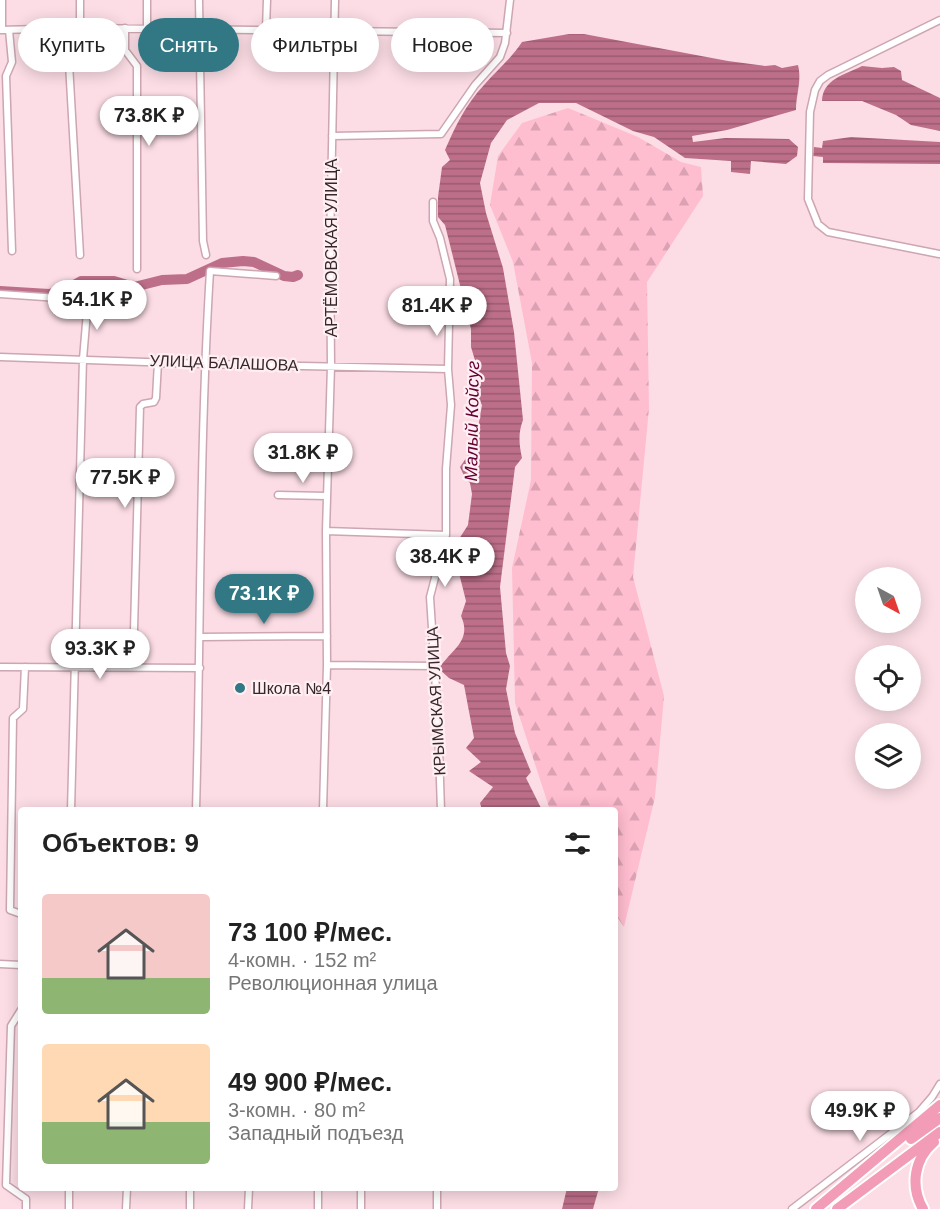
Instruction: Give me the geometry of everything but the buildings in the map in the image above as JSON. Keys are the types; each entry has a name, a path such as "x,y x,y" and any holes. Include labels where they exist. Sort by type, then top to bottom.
{"highway":[{"path":"816,1209 940,1105"},
{"path":"816,1209 940,1118"},
{"path":"837,1209 940,1132"},
{"path":"923,1209 915,1189 915,1174 928,1147 940,1137"}],"street":[{"path":"2,0 4,30 12,62 6,76 12,251"},
{"path":"80,0 80,18"},
{"path":"147,0 147,18"},
{"path":"198,18 199,0"},
{"path":"266,18 267,0"},
{"name":"АРТЁМОВСКАЯ УЛИЦА","path":"334,18 335,0"},
{"path":"332,136 441,134 476,85 500,57 507,33 510,0"},
{"path":"940,20 836,70 820,81 810,112 808,199 818,224 828,232 940,254"},
{"path":"379,30 507,33"},
{"path":"126,51 137,66 137,269"},
{"path":"69,72 80,255"},
{"path":"199,72 203,241 206,255"},
{"name":"АРТЁМОВСКАЯ УЛИЦА","path":"323,807 327,666 326,531 331,366 333,72"},
{"name":"КРЫМСКАЯ УЛИЦА","path":"433,202 433,221 440,238 450,279 448,369 451,405 446,468 446,535 430,597 441,807"},
{"path":"196,807 201,637 204,364 210,271 276,276"},
{"path":"0,294 88,300 83,359 71,807"},
{"name":"УЛИЦА БАЛАШОВА","path":"0,357 448,369"},
{"path":"133,667 140,407 143,404 154,402 156,398 158,362"},
{"path":"278,495 327,496"},
{"path":"326,531 446,535"},
{"path":"201,637 327,636"},
{"path":"327,666 435,666"},
{"path":"0,667 200,668"},
{"path":"18,913 10,910 13,718 23,709 25,667"},
{"path":"0,964 18,965"},
{"path":"18,1015 11,1026 6,1185 26,1199 26,1209"},
{"path":"792,1209 919,1112 940,1084"},
{"path":"69,1191 69,1209"},
{"path":"126,1209 127,1191"},
{"path":"190,1191 190,1209"},
{"path":"248,1209 249,1191"},
{"path":"318,1191 318,1209"},
{"path":"361,1191 361,1209"},
{"path":"437,1191 437,1209"}],"green space":[{"path":"568,108 638,137 681,162 701,167 703,196 647,282 649,408 633,577 664,696 655,797 624,927 618,918 618,807 549,807 515,703 512,568 531,480 532,363 513,262 490,205 498,156 522,123"}],"shaded area":[{"path":"569,34 584,34 728,61 765,66 775,65 782,68 798,65 796,110 727,130 692,136 693,142 725,138 789,139 798,147 797,156 786,164 751,161 750,174 731,172 731,161 685,158 654,137 633,131 576,103 539,103 507,120 491,143 480,183 486,213 503,268 514,332 523,420 520,429 522,458 515,467 500,587 506,653 510,666 506,689 515,733 531,772 526,778 540,807 481,807 480,803 493,787 469,771 481,762 466,748 474,738 464,685 449,678 439,669 458,646 464,633 461,616 466,601 458,569 459,539 468,525 472,494 470,483 460,467 475,445 482,405 477,397 480,377 471,347 471,329 445,225 438,217 438,197 442,167 450,160 445,150 462,116 478,92 522,42"},
{"path":"862,66 894,67 901,71 902,80 940,98 940,131 911,125 896,115 862,101 822,101 823,94 830,83"},
{"path":"851,137 940,142 940,164 823,163 823,157 813,156 814,147 822,148 823,141"},
{"path":"566,1191 598,1191 593,1209 562,1209"}],"waterway":[{"path":"0,291 49,294 65,290 81,281 114,281 134,287 162,280 187,279 222,263 243,261 254,262 284,276 298,275"}],"place":[{"name":"Школа №4","path":"240,688"}],"water label":[{"name":"Малый Койсуг","path":"472,421"}]}
